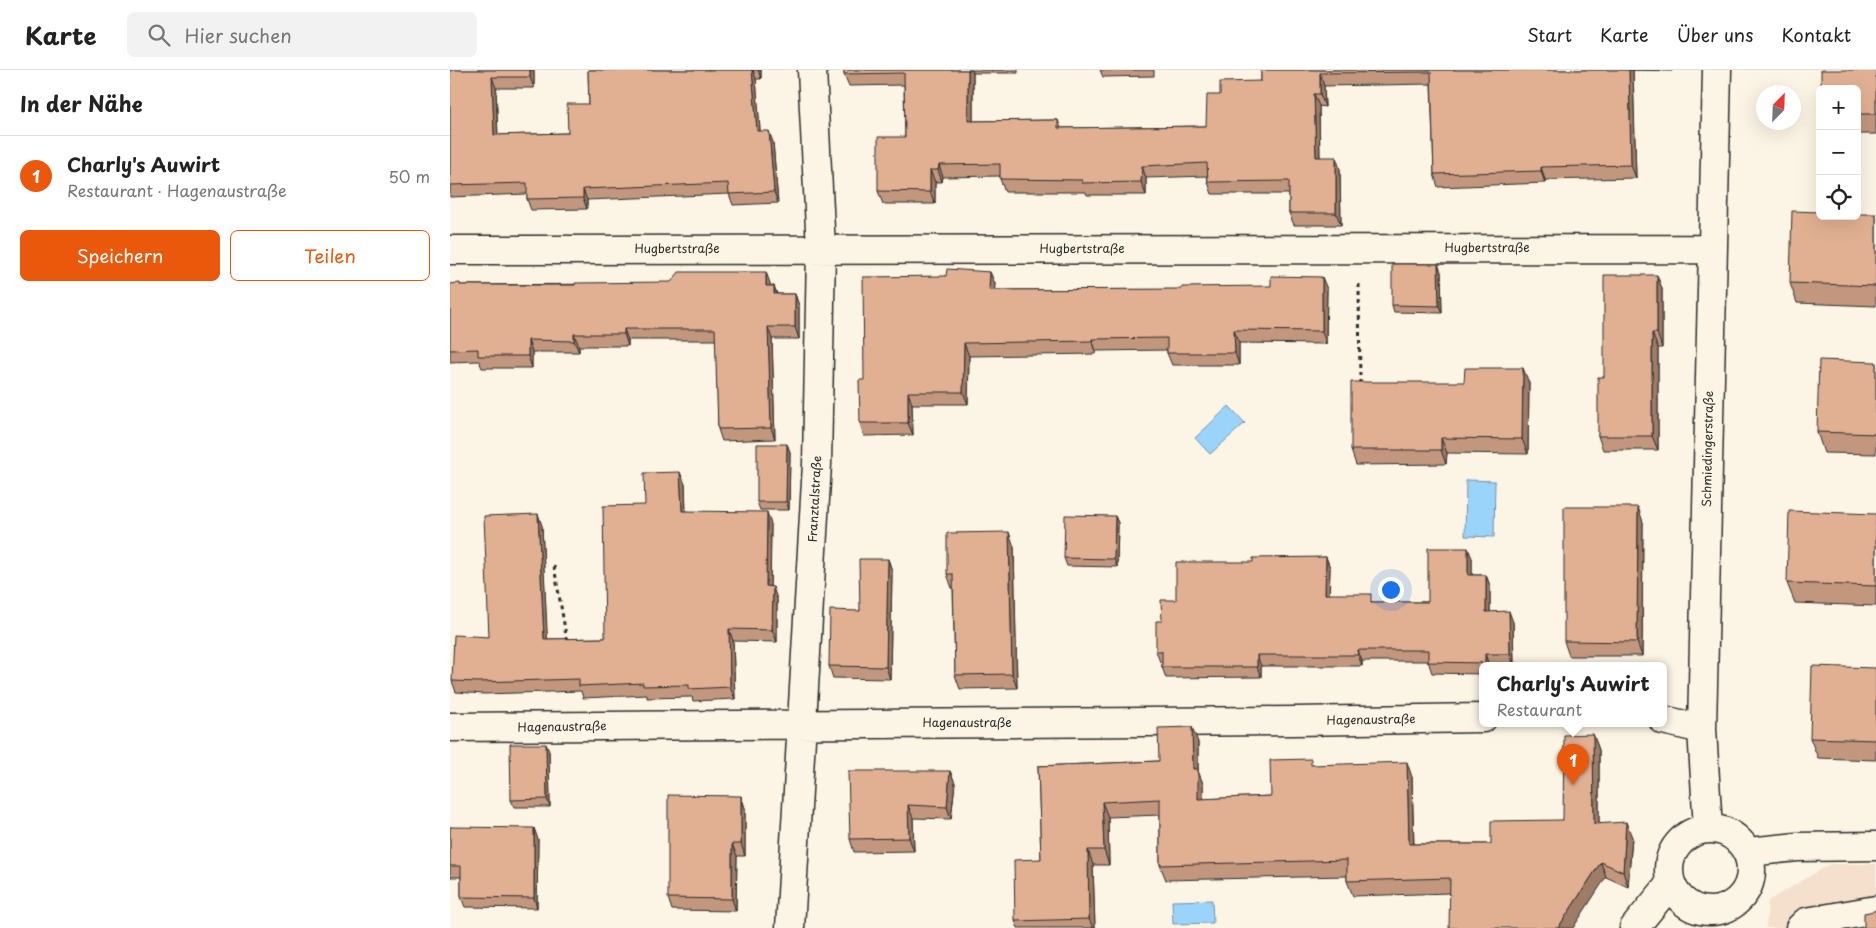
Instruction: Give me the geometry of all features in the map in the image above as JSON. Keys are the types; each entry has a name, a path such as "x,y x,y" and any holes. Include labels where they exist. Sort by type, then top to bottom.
{"street":[{"name":"Franztalstraße","path":"790,928 817,464 821,249 812,70"},
{"name":"Schmiedingerstraße","path":"1708,829 1702,729 1717,70"},
{"name":"Hugbertstraße","path":"450,250 1713,248"},
{"name":"Hagenaustraße","path":"450,727 1479,718"},
{"path":"1667,721 1702,729"},
{"path":"1708,829 1721,830 1732,834 1748,852 1752,864 1748,888 1731,917 1720,910 1696,909 1685,903 1676,893 1671,883 1669,870 1676,846 1685,837 1696,831 1708,829"},
{"path":"1748,852 1797,847 1876,846"},
{"path":"1634,928 1671,883"},
{"path":"1800,928 1806,922 1876,910"}],"path":[{"path":"1359,248 1360,388"},
{"path":"554,566 567,640 567,650"}],"shaded area":[{"path":"1830,864 1876,864 1876,928 1766,928 1768,901"}],"water":[{"path":"1229,406 1245,423 1210,454 1195,438"},
{"path":"1466,480 1495,481 1494,537 1465,536"},
{"path":"1212,900 1213,923 1173,924 1172,901"}],"building":[{"path":"450,70 530,70 530,77 492,77 494,135 568,133 567,104 589,104 588,70 752,70 757,131 769,131 774,192 729,194 728,183 583,189 583,198 527,199 527,183 450,185"},
{"path":"844,70 968,70 968,121 1058,120 1058,128 1206,126 1207,95 1220,95 1220,82 1261,81 1261,70 1629,70 1631,165 1541,167 1541,171 1434,174 1431,72 1320,73 1320,94 1314,94 1316,157 1336,157 1336,213 1289,213 1289,181 1208,182 1207,163 1142,166 1141,182 1082,183 1082,180 1000,179 1000,164 939,165 938,170 930,170 930,192 878,191 878,137 905,137 904,73 844,74"},
{"path":"1821,70 1876,70 1876,114 1861,114 1861,85 1821,85"},
{"path":"1792,211 1816,212 1816,220 1861,220 1861,214 1876,214 1876,286 1790,283"},
{"path":"1392,264 1438,264 1439,306 1392,305"},
{"path":"947,269 990,272 989,290 1182,289 1182,287 1271,286 1271,276 1322,277 1322,331 1234,330 1235,353 1167,353 1167,338 964,343 963,392 908,392 908,423 860,423 859,380 864,380 863,277 946,276"},
{"path":"679,272 766,272 766,286 774,286 774,294 795,294 795,327 768,327 771,428 718,429 715,329 624,329 624,334 574,334 574,341 528,340 528,356 478,356 478,349 450,350 450,284 575,285 575,283 671,282"},
{"path":"1604,275 1657,275 1657,333 1652,333 1652,436 1598,436 1598,377 1604,377"},
{"path":"1819,360 1876,362 1876,434 1817,432"},
{"path":"1465,368 1523,368 1522,439 1441,438 1441,450 1351,450 1351,382 1464,382"},
{"path":"757,444 787,444 786,502 757,502"},
{"path":"680,472 682,511 767,512 766,586 773,587 772,630 729,629 730,687 689,689 689,685 643,686 643,683 579,686 579,679 452,681 454,635 489,637 484,516 538,514 544,639 605,638 603,506 645,505 644,473"},
{"path":"1564,507 1638,507 1637,642 1564,641"},
{"path":"1789,511 1876,514 1876,586 1787,583"},
{"path":"1065,515 1115,516 1114,559 1064,558"},
{"path":"1009,532 1012,674 955,675 953,574 947,574 947,533"},
{"path":"1428,548 1468,548 1468,575 1486,575 1486,612 1509,611 1510,654 1485,654 1485,662 1479,663 1428,662 1428,650 1358,650 1358,655 1257,655 1257,667 1162,667 1162,651 1156,651 1156,621 1162,621 1161,600 1176,600 1176,562 1253,562 1253,558 1326,557 1325,594 1371,594 1371,602 1428,602"},
{"path":"859,559 888,559 886,667 829,666 830,610 860,611"},
{"path":"1812,666 1876,668 1876,740 1810,738"},
{"path":"1192,727 1193,769 1198,769 1198,799 1271,796 1270,760 1311,759 1311,765 1407,762 1409,844 1491,844 1491,821 1563,820 1564,735 1593,734 1594,824 1626,822 1623,872 1601,862 1558,928 1449,928 1450,878 1347,881 1347,860 1160,865 1160,799 1102,802 1104,850 1088,850 1089,919 1015,921 1014,860 1041,859 1038,766 1159,761 1158,728"},
{"path":"510,744 546,744 547,799 511,800"},
{"path":"848,771 950,771 947,807 908,805 909,838 850,839"},
{"path":"668,795 741,796 741,844 732,844 732,899 668,898"},
{"path":"450,827 534,828 534,898 461,897 461,866 450,866"},
{"path":"1876,909 1876,928 1864,928 1864,913"}],"place":[{"name":"Charly's Auwirt","path":"1573,785"}]}
